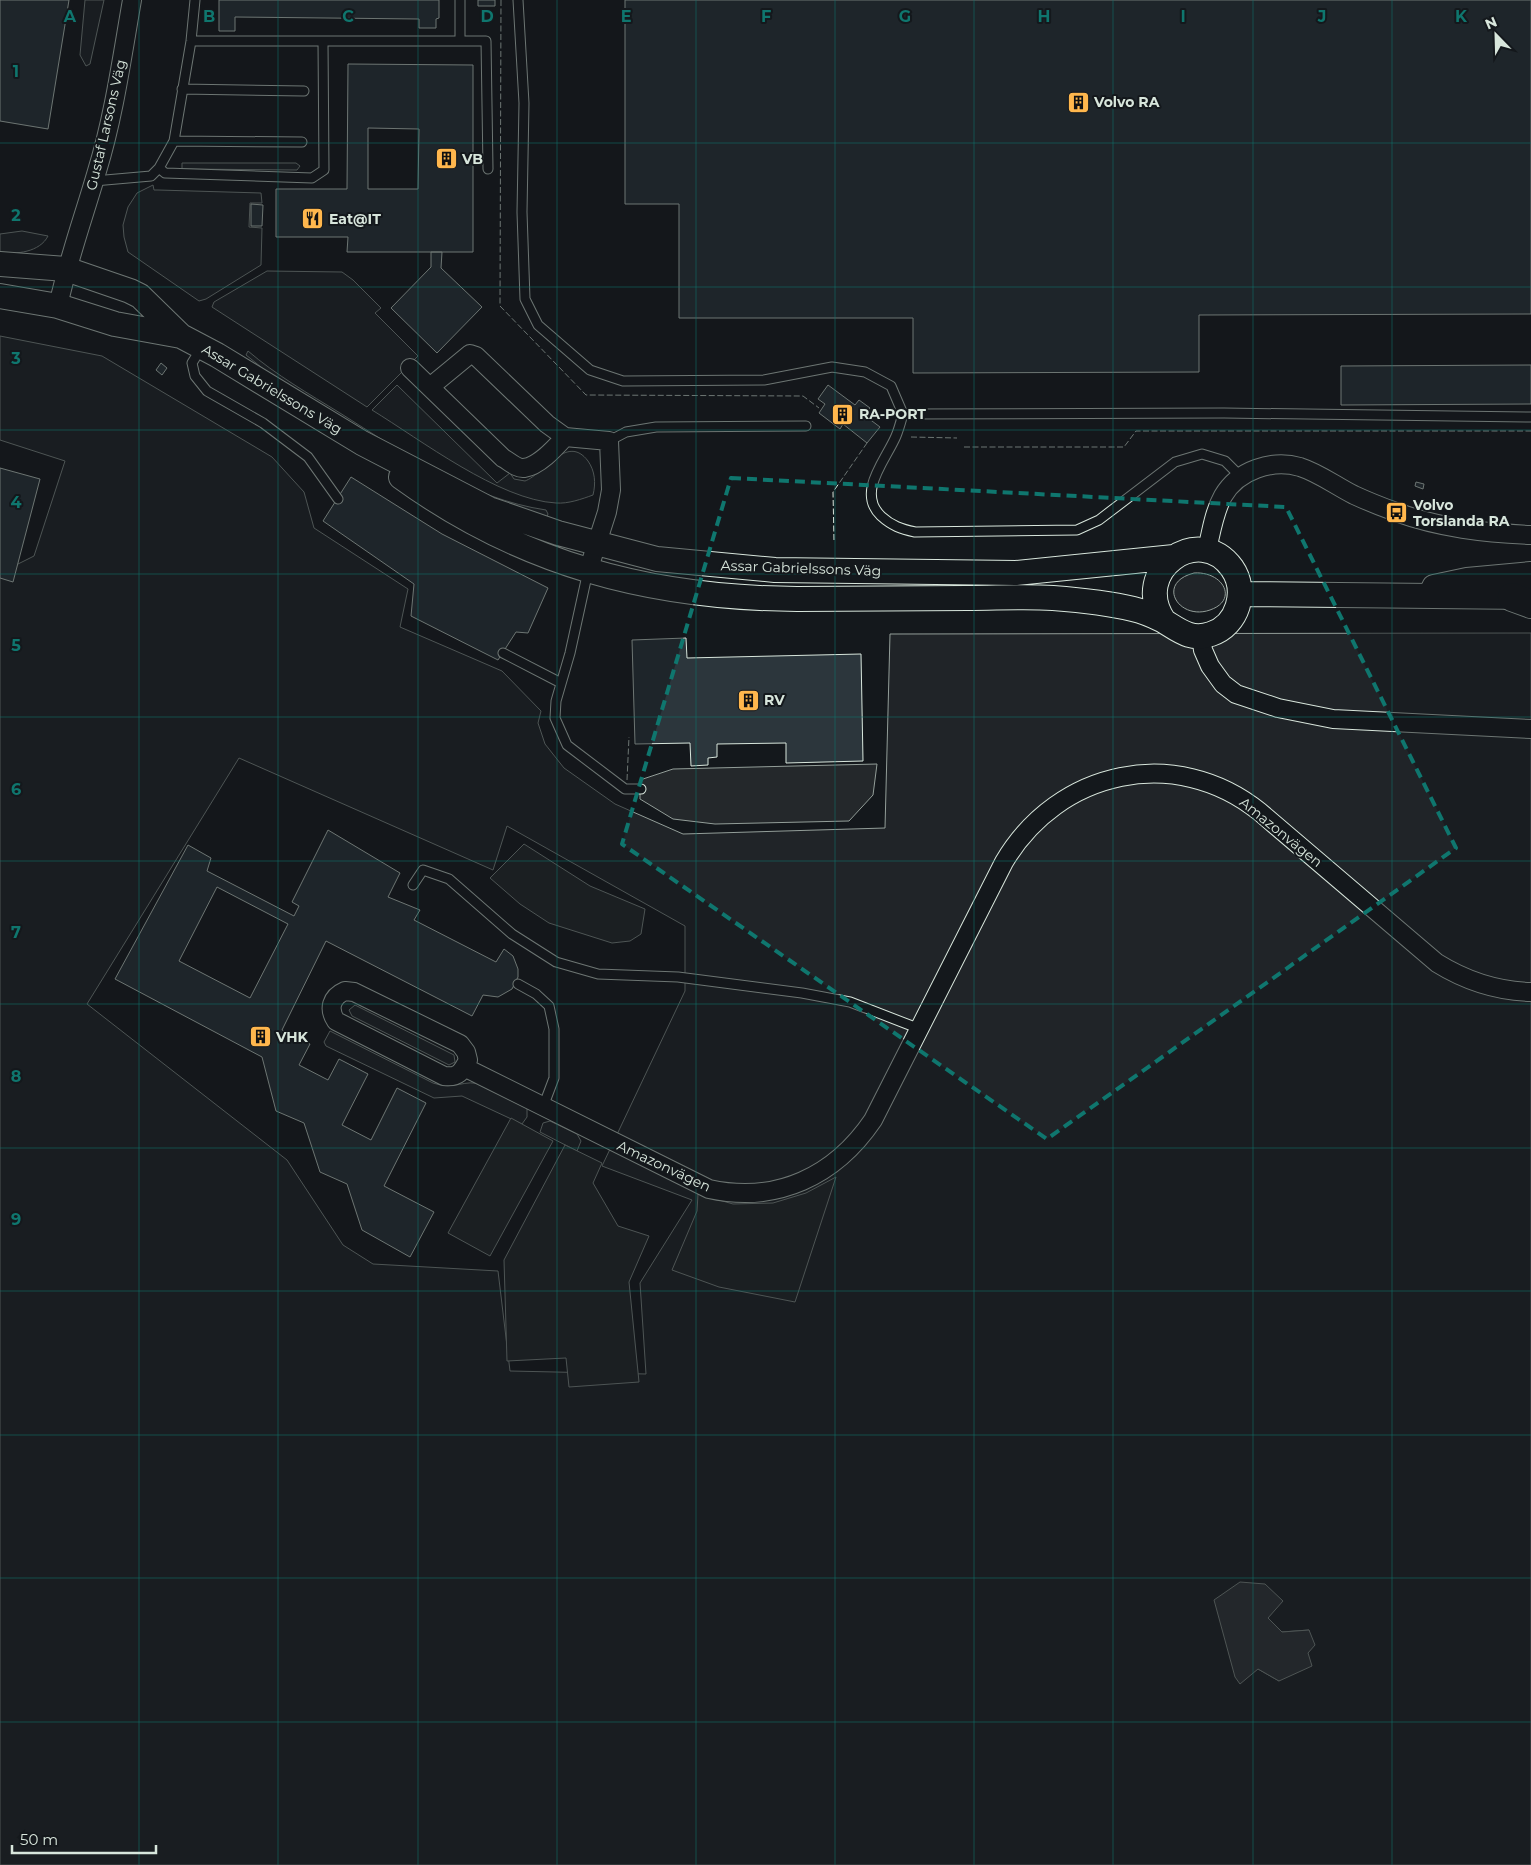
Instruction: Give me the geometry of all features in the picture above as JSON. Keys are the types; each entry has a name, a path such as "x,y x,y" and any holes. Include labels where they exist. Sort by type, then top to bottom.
{"street":[{"name":"Gustaf Larsons Väg","path":"58,306 66,269 94,181 119,75 132,0"},
{"name":"Assar Gabrielssons Väg","path":"0,264 66,269 140,296 181,336 362,443 489,509 597,545 657,559 775,570 1016,572 1174,557"},
{"name":"Assar Gabrielssons Väg","path":"0,296 58,306 115,324 181,336"},
{"path":"430,387 460,360 470,354 476,356 547,424 565,437 609,441 611,490 597,545 588,571"},
{"path":"410,368 503,458 517,467 524,468 538,462 565,437"},
{"name":"Assar Gabrielssons Väg","path":"362,443 395,473 430,498 480,528 543,557 651,587 731,596 794,599 1054,598 1133,609 1164,621"},
{"path":"1207,550 1222,497 1230,486 1241,477 1248,472 1265,466 1298,467 1397,513 1444,526 1492,533 1531,535"},
{"path":"1207,550 1221,557 1232,567 1238,580 1239,605 1228,623 1220,630 1201,636 1184,634 1164,621 1155,605 1154,586 1161,569 1174,557 1187,551 1207,550"},
{"path":"1385,597 1467,580 1531,574"},
{"path":"1240,594 1525,600"},
{"path":"1201,636 1203,650 1210,666 1223,684 1236,694 1278,708 1333,719 1531,729"},
{"name":"Amazonvägen","path":"464,1067 700,1186 735,1192 773,1190 819,1174 852,1148 884,1100 1004,862 1028,828 1048,810 1084,788 1117,778 1150,774 1188,777 1232,793 1260,812 1436,963 1465,979 1483,985 1531,992"},
{"path":"345,991 354,992 460,1044 466,1052 468,1060 464,1067 460,1074 452,1077 444,1076 336,1021 330,1006 338,994 345,991"}],"lane":[{"path":"94,181 150,176 159,168 174,141 191,42 195,0"},
{"path":"460,0 460,41"},
{"path":"518,0 524,103 522,212 525,299 538,325 590,370 623,381 764,380 832,367 865,372 891,386 903,414 896,437 878,469 871,492 874,509 898,529 915,532 1077,530 1099,520 1175,462 1202,454 1225,461 1241,477"},
{"path":"191,42 486,41 488,169"},
{"path":"159,168 165,173 312,178 319,176 324,170 323,42"},
{"path":"182,89 304,91"},
{"path":"174,141 302,142"},
{"path":"202,347 192,363 195,376 207,390 262,423 308,458 338,500"},
{"path":"903,414 1224,413 1531,417"},
{"path":"609,441 626,432 656,427 806,426"},
{"path":"588,571 556,701 555,718 567,744 625,789 640,789"},
{"path":"502,653 561,683"},
{"path":"413,885 424,870 449,879 522,940 556,962 598,974 678,977 802,993 850,1002 920,1029"},
{"path":"518,984 536,994 548,1006 554,1029 554,1078 543,1107"}],"highlighted area":[{"path":"731,478 1286,507 1456,848 1047,1139 622,844"}],"shaded area":[{"path":"85,0 104,0 90,64 86,66 80,55"},
{"path":"182,163 296,163 300,166 297,170 182,169"},
{"path":"153,185 154,190 261,193 262,203 250,203 249,227 262,228 261,265 206,299 199,301 128,252 123,225 128,207 137,193"},
{"path":"22,231 48,236 34,249 13,253 0,252 0,234"},
{"path":"267,271 342,272 353,280 381,308 375,313 418,356 367,407 212,307 214,302"},
{"path":"0,336 102,356 272,457 304,492 314,528 408,589 400,627 502,671 541,711 538,723 545,744 564,768 615,804 683,834 885,828 890,634 1531,633 1531,1865 0,1865 0,573 34,556 65,461 0,440","holes":["239,758 493,870 507,826 685,926 685,991 602,1166 692,1200 640,1283 646,1374 510,1371 498,1271 373,1264 343,1245 287,1160 87,1004","1265,1584 1268,1618 1282,1632 1309,1630 1308,1653 1279,1681 1258,1669"]},
{"path":"248,351 293,384 438,472 491,496 546,510 548,514 545,522 430,473 266,371 246,355"},
{"path":"397,385 497,483 510,473 514,479 525,481 556,458 572,451 580,454 588,461 592,469 594,477 593,495 561,503 534,499 510,491 461,467 372,410"},
{"path":"1194,573 1213,577 1224,587 1224,600 1219,605 1210,610 1199,612 1181,606 1174,592 1176,585 1182,578"},
{"path":"877,764 873,795 849,821 715,824 673,819 640,799 640,780 673,769"},
{"path":"524,844 590,886 645,909 641,934 630,941 612,943 549,923 520,904 490,878"},
{"path":"355,1005 454,1055 455,1062 449,1065 352,1016 349,1010"},
{"path":"330,1031 433,1083 448,1086 470,1083 482,1085 527,1107 527,1117 522,1124 462,1096 434,1098 326,1046 324,1042"},
{"path":"511,1118 553,1141 490,1256 448,1233"},
{"path":"550,1121 577,1134 581,1141 577,1151 540,1132 543,1123"},
{"path":"565,1145 602,1163 593,1183 618,1226 649,1236 629,1282 639,1382 569,1387 566,1358 507,1361 504,1260"},
{"path":"836,1177 795,1302 719,1287 672,1270 697,1211 698,1194 733,1204 773,1203 806,1193"},
{"path":"1240,1582 1265,1584 1283,1601 1268,1618 1282,1632 1309,1630 1315,1645 1308,1653 1312,1666 1279,1681 1258,1669 1240,1684 1235,1677 1214,1600"}],"building":[{"path":"0,0 69,0 48,129 0,121"},
{"path":"219,0 439,0 439,18 436,19 436,28 419,28 419,19 235,17 235,31 219,31"},
{"path":"478,0 495,0 495,6 478,6"},
{"name":"Volvo RA","path":"625,0 1531,0 1531,314 1199,315 1199,372 913,373 913,318 679,318 679,204 625,204"},
{"name":"VB","path":"348,64 473,65 473,252 347,252 348,237 276,237 276,189 347,189","holes":["368,128 419,129 418,189 368,189"]},
{"path":"251,204 263,205 262,226 251,226"},
{"path":"431,252 442,252 441,268 482,307 437,353 391,308 431,267"},
{"path":"161,363 167,368 162,375 156,370"},
{"path":"1531,365 1531,404 1341,405 1341,366"},
{"name":"RA-PORT","path":"828,385 855,405 859,400 870,408 864,415 880,427 867,443 843,424 840,429 819,413 825,404 818,399"},
{"path":"0,468 40,479 13,582 0,578"},
{"path":"351,477 442,534 548,588 528,633 516,632 498,660 411,616 414,584 323,521"},
{"path":"1416,482 1424,484 1423,489 1415,486"},
{"name":"RV","path":"686,638 687,658 861,654 863,761 786,763 786,743 717,744 717,757 708,758 708,765 691,766 690,743 635,744 632,640"},
{"name":"VHK","path":"328,830 400,873 388,897 420,910 414,920 496,962 504,949 513,956 518,969 518,977 512,989 498,997 483,995 472,1016 326,941 282,1030 310,1044 299,1065 328,1080 339,1059 368,1074 342,1125 371,1140 397,1088 426,1103 384,1186 434,1212 410,1257 362,1230 347,1184 320,1172 304,1123 276,1111 262,1057 115,979 188,845 211,858 207,871 294,916 299,906 292,902","holes":["217,887 288,924 250,998 179,961"]}],"fence":[{"path":"501,0 500,306 586,395 803,396 819,408"},
{"path":"964,447 1124,447 1136,431 1531,431"},
{"path":"911,437 957,438"},
{"path":"834,540 833,492 867,443"},
{"path":"627,780 629,737"}],"place":[{"name":"Volvo RA","path":"1078,102"},
{"name":"VB","path":"446,159"},
{"name":"Eat@IT","path":"313,219"},
{"name":"RA-PORT","path":"843,414"},
{"name":"Volvo Torslanda RA","path":"1397,513"},
{"name":"RV","path":"748,700"},
{"name":"VHK","path":"260,1037"}]}
